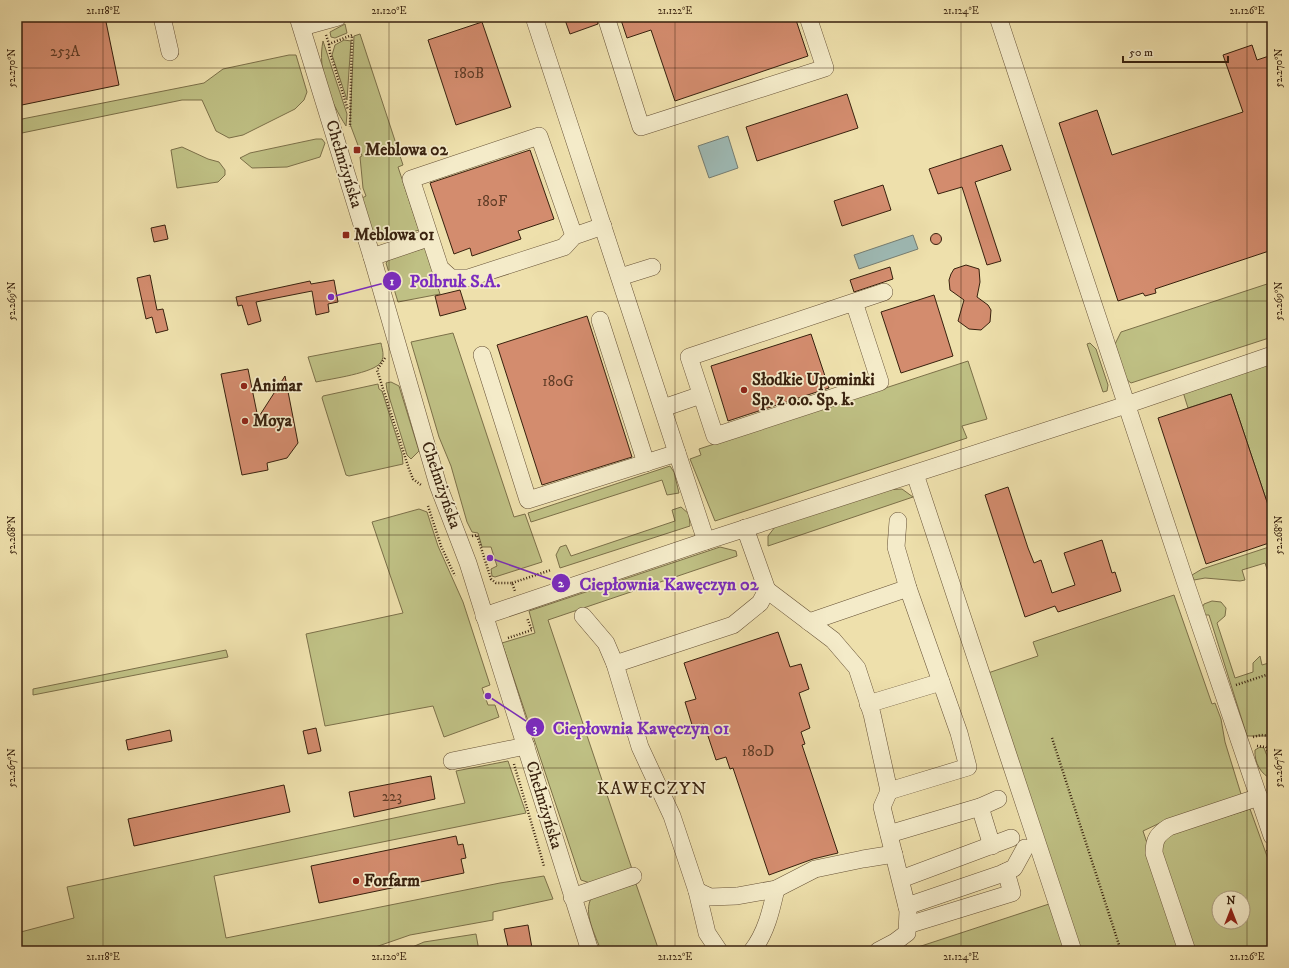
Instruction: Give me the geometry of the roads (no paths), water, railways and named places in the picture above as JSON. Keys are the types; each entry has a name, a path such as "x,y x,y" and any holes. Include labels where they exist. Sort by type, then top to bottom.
{"street":[{"path":"162,17 170,52"},
{"path":"300,22 338,17"},
{"path":"534,17 706,541"},
{"path":"606,17 642,127 825,68 808,17"},
{"path":"998,17 1126,405 1272,836"},
{"name":"Chełmżyńska","path":"300,22 372,257 438,485 460,540 590,951"},
{"path":"574,236 539,136 411,179 440,268 451,278 468,278 564,247 574,236 603,226"},
{"path":"372,257 422,240"},
{"path":"620,278 652,267"},
{"path":"854,302 880,382 715,436 688,357 884,292"},
{"path":"600,320 646,463"},
{"path":"482,355 528,500 677,453"},
{"path":"484,616 745,528 915,474 1272,356"},
{"path":"662,408 701,395"},
{"path":"915,474 1073,951"},
{"path":"889,791 968,767 941,682 908,588 896,547 898,521"},
{"path":"745,528 767,590 833,640 857,668 868,704 889,791 882,807 907,906 907,933 878,951"},
{"path":"809,622 908,588"},
{"path":"615,664 733,624 760,603 767,590"},
{"path":"582,616 606,643 615,664 640,747 672,816 697,891 707,933 715,948"},
{"path":"868,704 941,682"},
{"path":"452,762 526,746"},
{"path":"1187,951 1154,853 1154,843 1159,833 1170,827 1259,797"},
{"path":"889,834 980,807 998,799"},
{"path":"980,807 992,846"},
{"path":"901,879 1011,838"},
{"path":"907,906 1006,872 1014,868 1025,848"},
{"path":"697,891 710,897 737,896 776,889 815,869 894,854"},
{"path":"908,925 1012,893 1006,872"},
{"path":"572,896 633,876"},
{"path":"752,951 758,944 769,920 776,889"}],"water":[{"path":"728,136 738,168 709,178 698,146"},
{"path":"913,235 918,249 859,269 854,255"}],"place":[{"name":"Meblowa 02","path":"357,150"},
{"name":"Meblowa 01","path":"346,235"},
{"name":"Polbruk S.A.","path":"331,297"},
{"name":"Animar","path":"244,386"},
{"name":"Słodkie Upominki Sp. z o.o. Sp. k.","path":"744,390"},
{"name":"Moya","path":"245,421"},
{"name":"Ciepłownia Kawęczyn 02","path":"490,558"},
{"name":"Ciepłownia Kawęczyn 01","path":"488,696"},
{"name":"Forfarm","path":"356,881"}],"district":[{"name":"KAWĘCZYN","path":"652,789"}]}
